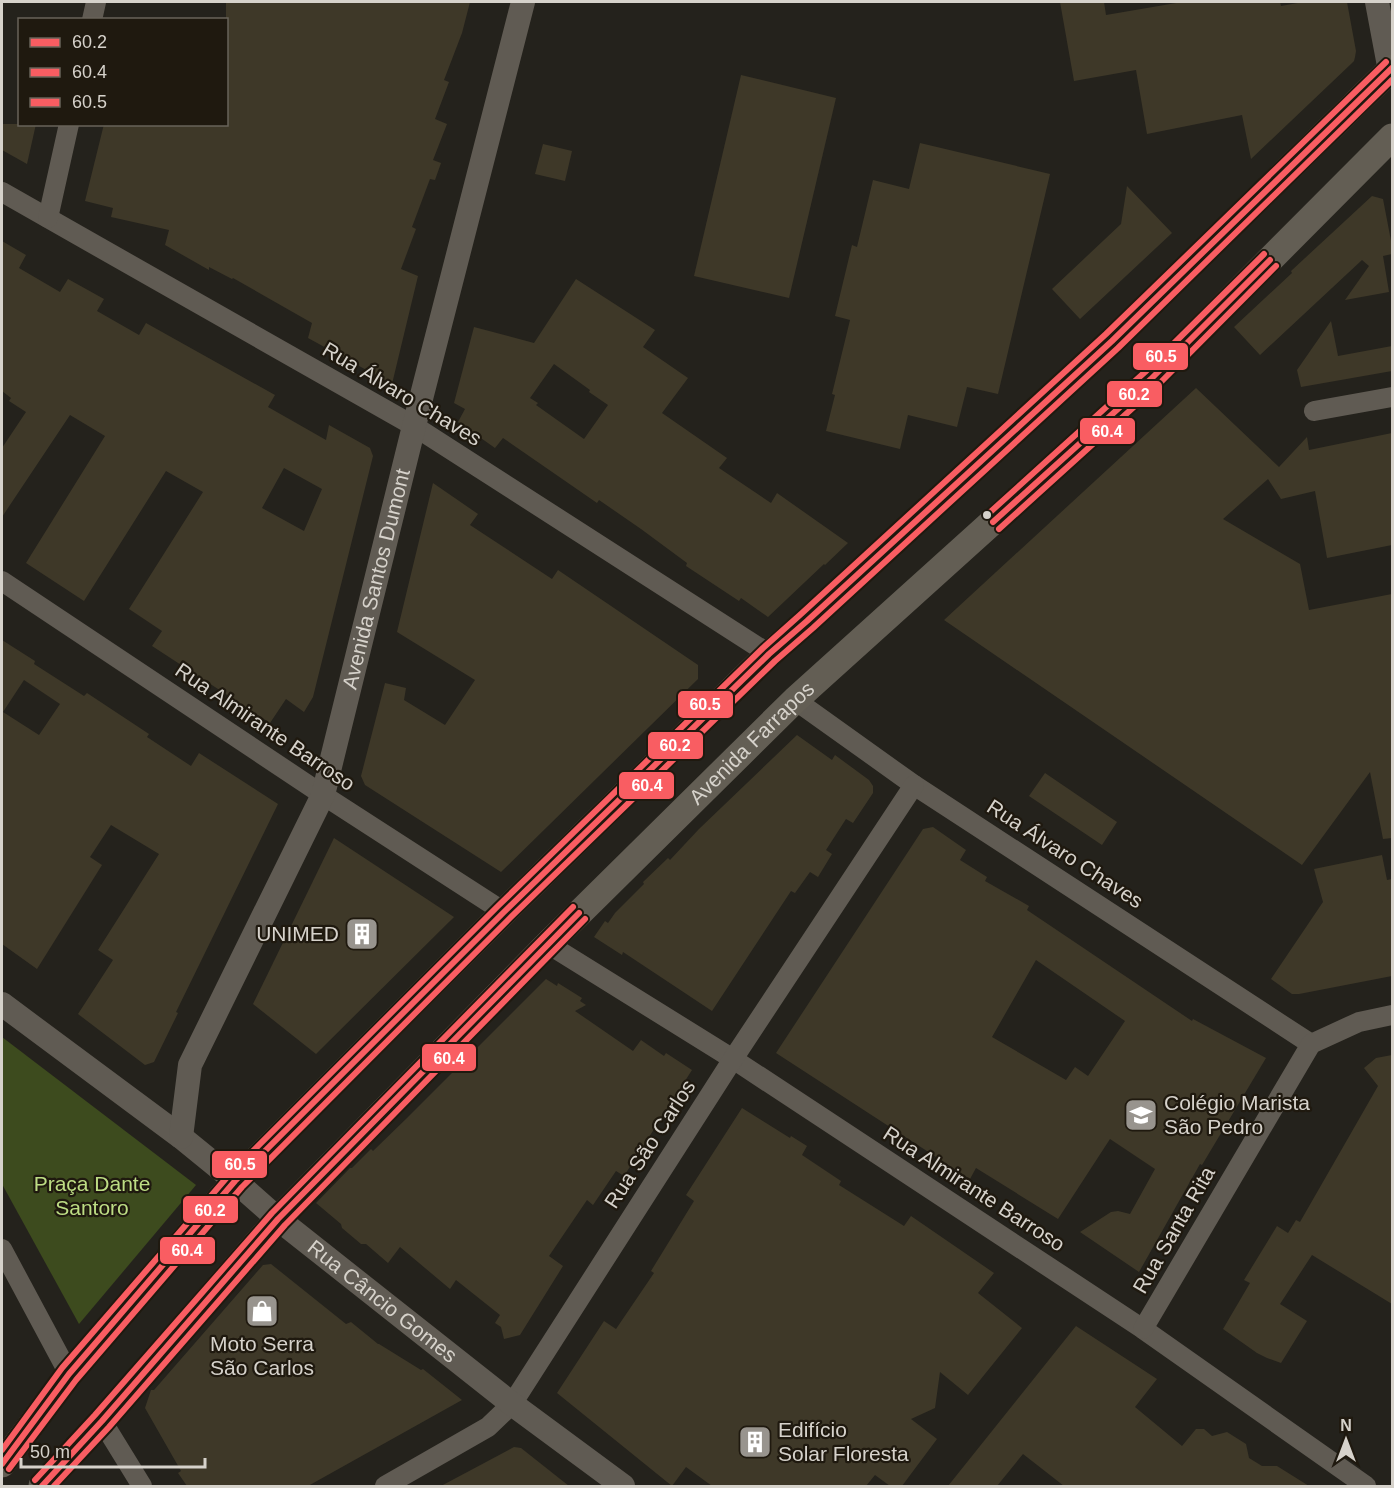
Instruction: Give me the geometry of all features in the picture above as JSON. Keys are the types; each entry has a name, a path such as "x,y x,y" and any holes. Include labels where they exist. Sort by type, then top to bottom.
{"main road":[{"path":"2,1464 69,1374 235,1181 504,912 769,654 1112,341 1392,74"},
{"name":"Avenida Farrapos","path":"42,1486 102,1421 278,1219 548,944 795,700 1151,379 1392,137"}],"street":[{"path":"92,18 96,2"},
{"name":"Avenida Santos Dumont","path":"181,1137 190,1065 323,795 414,426 523,2"},
{"path":"1377,2 1392,74"},
{"path":"48,218 69,126"},
{"name":"Rua Álvaro Chaves","path":"2,192 414,426 769,654"},
{"path":"1314,411 1392,397"},
{"name":"Rua Almirante Barroso","path":"2,581 323,795 504,912"},
{"name":"Rua Álvaro Chaves","path":"795,700 914,785 1311,1044"},
{"name":"Rua São Carlos","path":"385,1486 488,1426 512,1404 733,1059 914,785"},
{"name":"Rua Almirante Barroso","path":"548,944 733,1059 1143,1329 1366,1486"},
{"name":"Rua Câncio Gomes","path":"2,1004 181,1137 278,1219 512,1404 623,1486"},
{"path":"1311,1044 1359,1022 1392,1015"},
{"name":"Rua Santa Rita","path":"1143,1329 1311,1044"},
{"path":"2,1249 69,1374"},
{"path":"102,1421 141,1486"}],"green space":[{"name":"Praça Dante Santoro","path":"2,1037 196,1185 79,1324 2,1184"}],"building":[{"path":"226,2 470,2 462,33 444,80 449,82 435,119 447,124 433,160 441,163 435,180 430,179 412,227 416,229 401,269 418,276 392,384 308,338 312,323 233,278 209,267 209,270 165,245 169,230 111,217 113,208 85,201 104,126 228,126 228,18 226,18"},
{"path":"1060,2 1104,2 1106,15 1182,2 1280,2 1281,6 1303,2 1347,2 1356,51 1355,57 1351,64 1251,159 1242,115 1147,134 1136,70 1074,81"},
{"path":"741,75 836,98 789,298 694,276"},
{"path":"2,124 36,126 27,164 2,150"},
{"path":"920,143 1050,174 998,394 967,387 957,427 908,415 900,449 826,431 835,395 832,394 850,320 835,316 852,245 857,247 873,180 909,189"},
{"path":"543,144 572,151 565,181 535,174"},
{"path":"1127,186 1172,233 1080,319 1052,289 1121,224"},
{"path":"1372,196 1383,199 1392,246 1392,254 1383,256 1389,292 1345,300 1369,266 1362,260 1260,355 1234,327"},
{"path":"2,241 26,255 19,268 60,292 68,279 104,299 97,311 139,335 146,323 275,395 268,407 326,440 329,425 370,448 373,456 313,697 304,712 286,699 270,723 152,646 162,631 129,609 203,492 166,471 84,601 26,563 105,436 70,415 2,517 2,448 26,412 9,401 11,398 2,391","holes":["284,468 322,489 304,531 262,508"]},
{"path":"576,279 655,330 643,347 688,378 662,413 727,458 719,468 771,503 777,493 848,543 768,617 741,598 739,601 686,566 687,563 641,529 599,500 597,503 503,438 495,448 458,422 465,409 454,403 474,327 534,343","holes":["554,364 590,390 589,392 608,405 584,439 536,405 538,403 530,398"]},
{"path":"1331,321 1338,356 1392,346 1392,371 1301,387 1297,370"},
{"path":"1196,388 1279,467 1307,437 1309,450 1392,433 1392,545 1327,558 1315,491 1281,499 1268,479 1223,519 1300,564 1309,610 1392,594 1392,838 1383,839 1370,772 1302,865 944,620"},
{"path":"433,483 478,514 470,525 552,579 558,570 698,665 698,679 501,872 365,785 361,776 385,683 406,688 404,700 445,725 475,680 397,632"},
{"path":"2,640 84,696 87,693 149,734 147,737 191,766 199,753 278,804 176,1012 178,1013 154,1062 145,1065 78,1014 113,960 98,950 159,854 111,825 90,857 102,865 37,969 2,944","holes":["24,680 60,704 39,735 3,712"]},
{"path":"797,735 832,760 835,755 869,780 873,786 873,793 853,823 846,819 826,850 832,854 818,877 810,872 795,893 791,891 712,1011 623,952 622,955 594,937 605,921 608,923 644,884 643,882 668,858 670,860"},
{"path":"1045,773 1117,822 1102,845 1029,796"},
{"path":"933,827 966,850 960,860 987,877 985,881 1029,906 1027,910 1192,1021 1193,1019 1266,1058 1202,1165 1200,1164 1139,1272 1080,1232 1111,1212 1130,1214 1155,1169 1110,1139 1058,1219 976,1168 970,1179 776,1053 923,829","holes":["1036,960 1125,1021 1088,1076 1075,1067 1066,1080 992,1037"]},
{"name":"UNIMED","path":"334,838 454,917 316,1054 253,1004"},
{"path":"1382,855 1387,880 1392,879 1392,976 1299,994 1292,994 1271,979 1323,902 1314,869"},
{"path":"546,979 557,986 558,983 582,998 580,1001 586,1005 575,1011 633,1051 641,1040 664,1056 666,1053 692,1070 624,1176 616,1171 593,1205 587,1200 549,1256 563,1266 520,1335 504,1339 501,1327 495,1323 500,1315 456,1280 450,1289 400,1247 388,1263 366,1244 361,1244 316,1203 350,1168 371,1149 373,1151 408,1117"},
{"path":"1392,1055 1392,1304 1312,1255 1280,1304 1307,1321 1281,1363 1267,1358 1223,1329 1250,1283 1244,1280 1277,1226 1288,1233 1296,1220 1300,1222 1378,1086 1364,1068 1376,1058"},
{"path":"742,1108 807,1146 802,1155 841,1181 839,1185 904,1226 911,1216 994,1273 978,1293 1022,1328 968,1395 940,1372 935,1408 911,1419 937,1439 902,1486 890,1486 875,1475 866,1486 712,1486 686,1467 672,1486 557,1393 604,1321 616,1329 654,1273 651,1271 694,1201 686,1195"},
{"path":"271,1264 346,1324 351,1322 378,1344 421,1370 423,1369 462,1400 308,1486 187,1486 178,1473 181,1471 145,1408 151,1390 154,1390 263,1265"},
{"path":"1076,1326 1157,1379 1135,1407 1182,1446 1196,1429 1204,1429 1212,1436 1227,1432 1246,1444 1249,1458 1262,1466 1277,1466 1309,1486 1064,1486 1023,1454 997,1486 948,1486"},
{"path":"514,1447 521,1448 569,1486 441,1486"}],"transit line":[{"name":"60.5","path":"2,1450 62,1368 229,1175 498,906 763,648 1106,334 1386,62"},
{"name":"60.2","path":"2,1464 69,1374 235,1181 504,912 769,654 1112,341 1392,68"},
{"name":"60.4","path":"9,1469 76,1380 242,1187 510,918 775,661 1118,348 1392,80"},
{"name":"60.5","path":"987,515 1145,372 1264,254"},
{"name":"60.2","path":"993,522 1151,379 1270,260"},
{"name":"60.4","path":"999,529 1157,386 1276,266"},
{"name":"60.5","path":"35,1480 272,1213 573,907"},
{"name":"60.2","path":"42,1486 102,1421 278,1219 579,913"},
{"name":"60.4","path":"54,1486 109,1427 285,1225 585,919"}],"place":[{"name":"UNIMED","path":"362,934"},
{"name":"Colégio Marista São Pedro","path":"1141,1115"},
{"name":"Moto Serra São Carlos","path":"262,1311"},
{"name":"Edifício Solar Floresta","path":"755,1442"}]}
